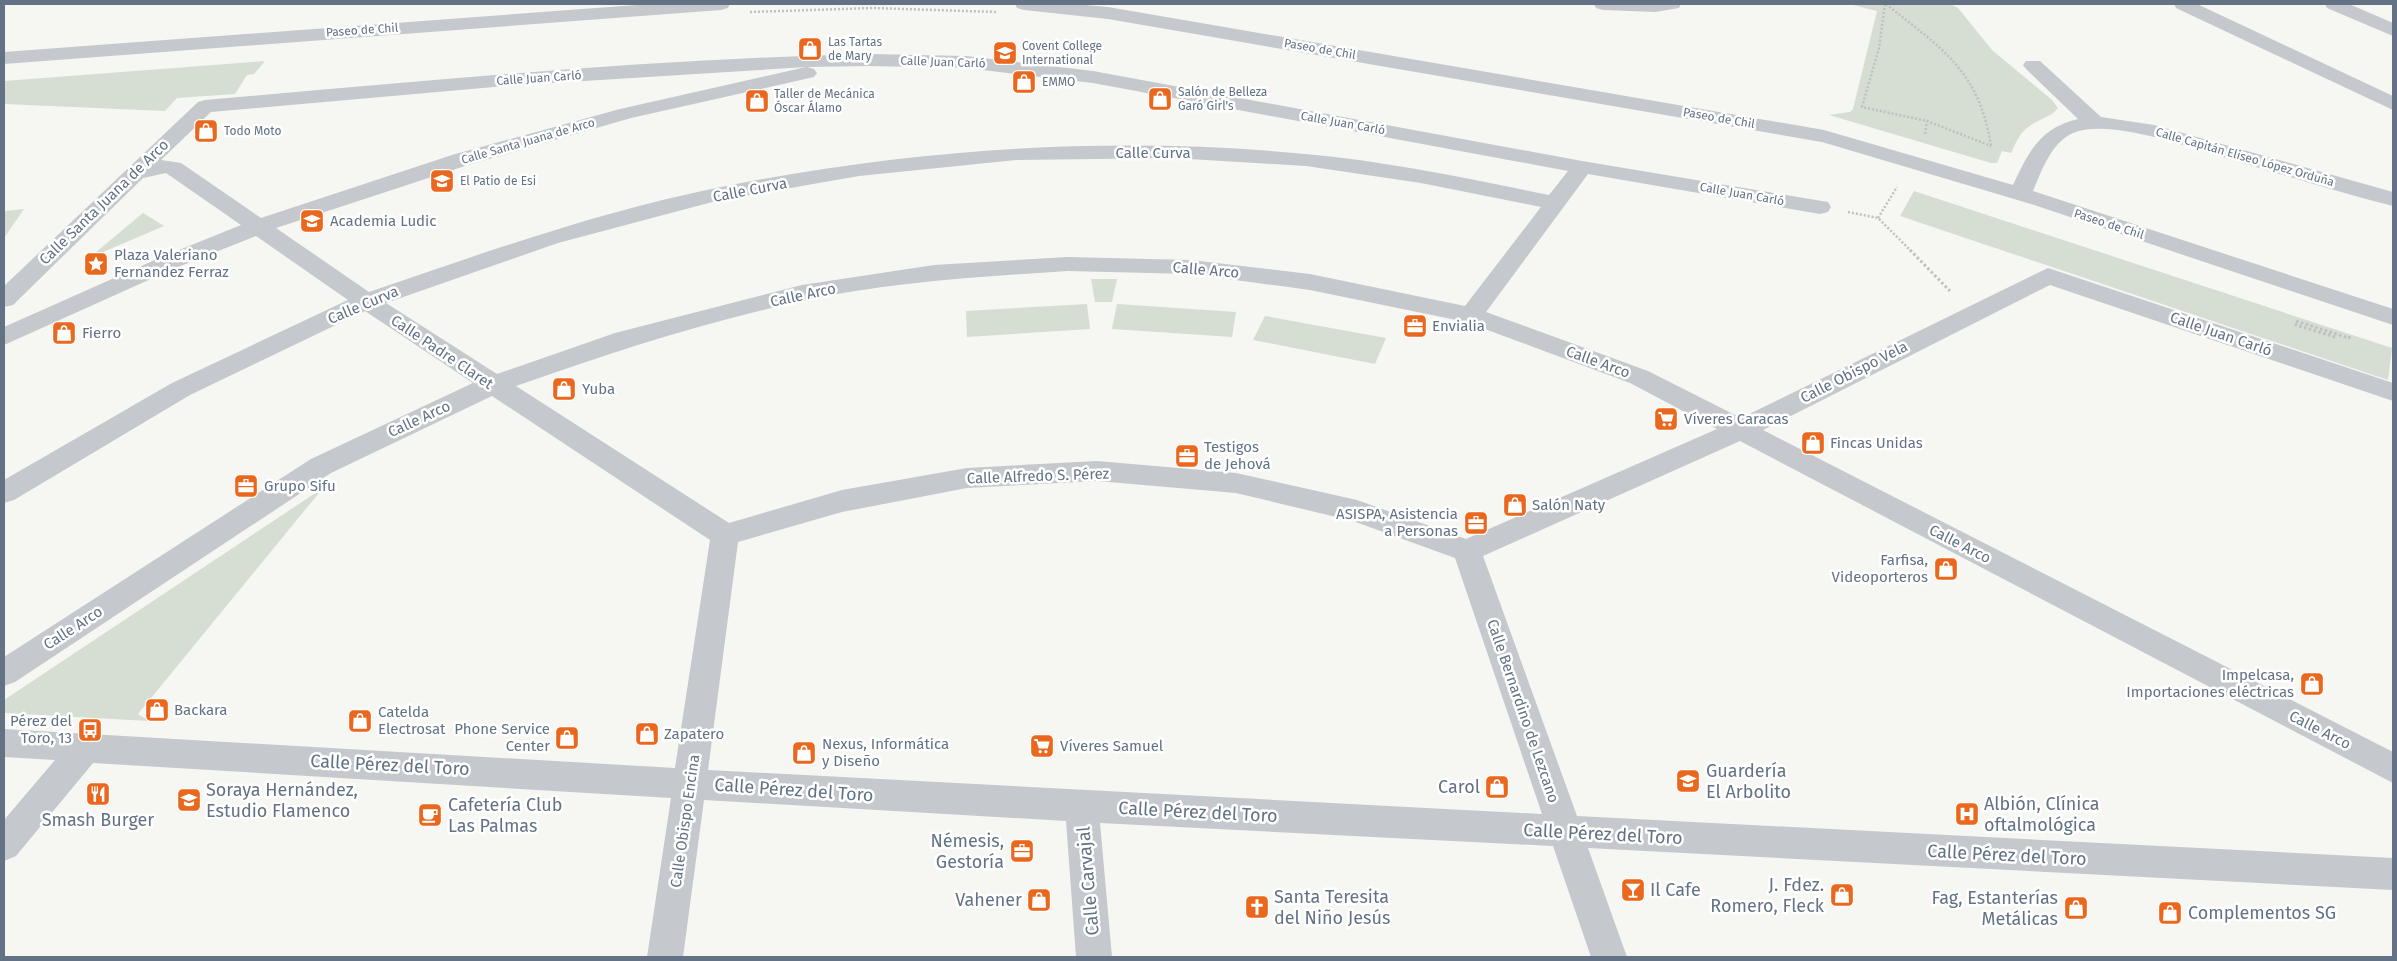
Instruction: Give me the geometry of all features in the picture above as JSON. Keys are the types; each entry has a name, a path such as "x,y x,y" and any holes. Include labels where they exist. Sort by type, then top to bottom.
{"street":[{"name":"Paseo de Chil","path":"4,58 721,4"},
{"name":"Paseo de Chil","path":"1024,4 1108,13 1824,136 1891,154 2020,195 2393,317"},
{"path":"1603,4 1655,6 1672,4"},
{"path":"2183,4 2393,104"},
{"path":"2337,4 2393,30"},
{"name":"Calle Juan Carló","path":"205,106 525,78 774,62 869,60 966,62 1092,77 1582,167 1820,207"},
{"name":"Calle Santa Juana de Arco","path":"4,337 156,268 260,226 460,160 627,113 869,60"},
{"path":"2033,65 2096,123"},
{"name":"Calle Santa Juana de Arco","path":"4,299 132,174 205,106"},
{"name":"Calle Capitán Eliseo López Orduña","path":"2020,195 2045,145 2069,128 2096,123 2119,124 2147,129 2393,199"},
{"name":"Calle Curva","path":"4,493 181,389 366,301 550,238 715,196 859,170 1016,154 1172,152 1306,160 1421,176 1555,203"},
{"name":"Calle Padre Claret","path":"132,174 153,167 166,166 174,168 366,301 725,536"},
{"path":"1471,315 1582,167"},
{"name":"Calle Arco","path":"4,673 321,466 492,385 624,339 793,295 934,272 1068,264 1191,266 1310,282 1471,315 1639,377 2393,768"},
{"name":"Calle Juan Carló","path":"2048,276 2393,392"},
{"name":"Calle Obispo Vela","path":"1467,551 1740,430 2048,276"},
{"name":"Calle Alfredo S. Pérez","path":"725,536 842,500 957,480 1097,471 1236,483 1357,511 1467,551"},
{"name":"Calle Obispo Encina","path":"665,957 725,536"},
{"name":"Calle Bernardino de Lezcano","path":"1467,551 1609,957"},
{"name":"Calle Pérez del Toro","path":"4,743 936,799 2393,874"},
{"path":"4,845 86,747"},
{"name":"Calle Carvajal","path":"1082,806 1094,957"}],"path":[{"path":"1885,4 1949,56 1965,74 1983,111 1991,146 1927,121 1862,108 1879,48 1885,4"},
{"path":"1925,134 1927,121"},
{"path":"1897,188 1878,218 1972,313"},
{"path":"2335,337 2296,325 2296,321 2349,338 2350,334"}],"shaded area":[{"path":"1849,4 1950,4 1958,8 1992,50 2052,100 2058,108 2049,116 2027,128 2019,137 2011,153 2002,151 1997,163 1991,163 1829,115 1850,112 1853,109 1877,11"},
{"path":"265,61 254,74 247,75 235,94 177,98 165,111 4,104 4,81"},
{"path":"1914,191 2392,348 2388,380 1900,216"},
{"path":"24,209 4,238 4,211"},
{"path":"143,213 164,226 89,258"},
{"path":"1091,279 1117,279 1112,302 1095,302"},
{"path":"1087,304 1090,329 967,337 966,311"},
{"path":"1117,304 1236,312 1232,337 1112,329"},
{"path":"1265,316 1386,338 1375,364 1253,340"},
{"path":"323,488 138,714 149,721 4,713 4,700"}],"place":[{"name":"Las Tartas de Mary","path":"810,49"},
{"name":"Covent College International","path":"1005,53"},
{"name":"EMMO","path":"1024,82"},
{"name":"Salón de Belleza Garó Girl's","path":"1160,99"},
{"name":"Taller de Mecánica Óscar Álamo","path":"757,101"},
{"name":"Todo Moto","path":"206,131"},
{"name":"El Patio de Esi","path":"442,181"},
{"name":"Academia Ludic","path":"312,221"},
{"name":"Plaza Valeriano Fernandez Ferraz","path":"96,264"},
{"name":"Envialia","path":"1415,326"},
{"name":"Fierro","path":"64,333"},
{"name":"Yuba","path":"564,389"},
{"name":"Víveres Caracas","path":"1666,419"},
{"name":"Fincas Unidas","path":"1813,443"},
{"name":"Testigos de Jehová","path":"1187,456"},
{"name":"Grupo Sifu","path":"246,486"},
{"name":"Salón Naty","path":"1515,505"},
{"name":"ASISPA, Asistencia a Personas","path":"1476,523"},
{"name":"Farfisa, Videoporteros","path":"1946,569"},
{"name":"Impelcasa, Importaciones eléctricas","path":"2312,684"},
{"name":"Backara","path":"157,710"},
{"name":"Catelda Electrosat","path":"360,721"},
{"name":"Pérez del Toro, 13","path":"90,730"},
{"name":"Zapatero","path":"647,734"},
{"name":"Phone Service Center","path":"567,738"},
{"name":"Víveres Samuel","path":"1042,746"},
{"name":"Nexus, Informática y Diseño","path":"804,753"},
{"name":"Guardería El Arbolito","path":"1688,781"},
{"name":"Carol","path":"1497,787"},
{"name":"Smash Burger","path":"98,794"},
{"name":"Soraya Hernández, Estudio Flamenco","path":"189,800"},
{"name":"Albión, Clínica oftalmológica","path":"1967,814"},
{"name":"Cafetería Club Las Palmas","path":"430,815"},
{"name":"Némesis, Gestoría","path":"1022,851"},
{"name":"Il Cafe","path":"1633,890"},
{"name":"J. Fdez. Romero, Fleck","path":"1842,895"},
{"name":"Vahener","path":"1039,900"},
{"name":"Santa Teresita del Niño Jesús","path":"1257,907"},
{"name":"Fag, Estanterías Metálicas","path":"2076,908"},
{"name":"Complementos SG","path":"2170,913"}]}
